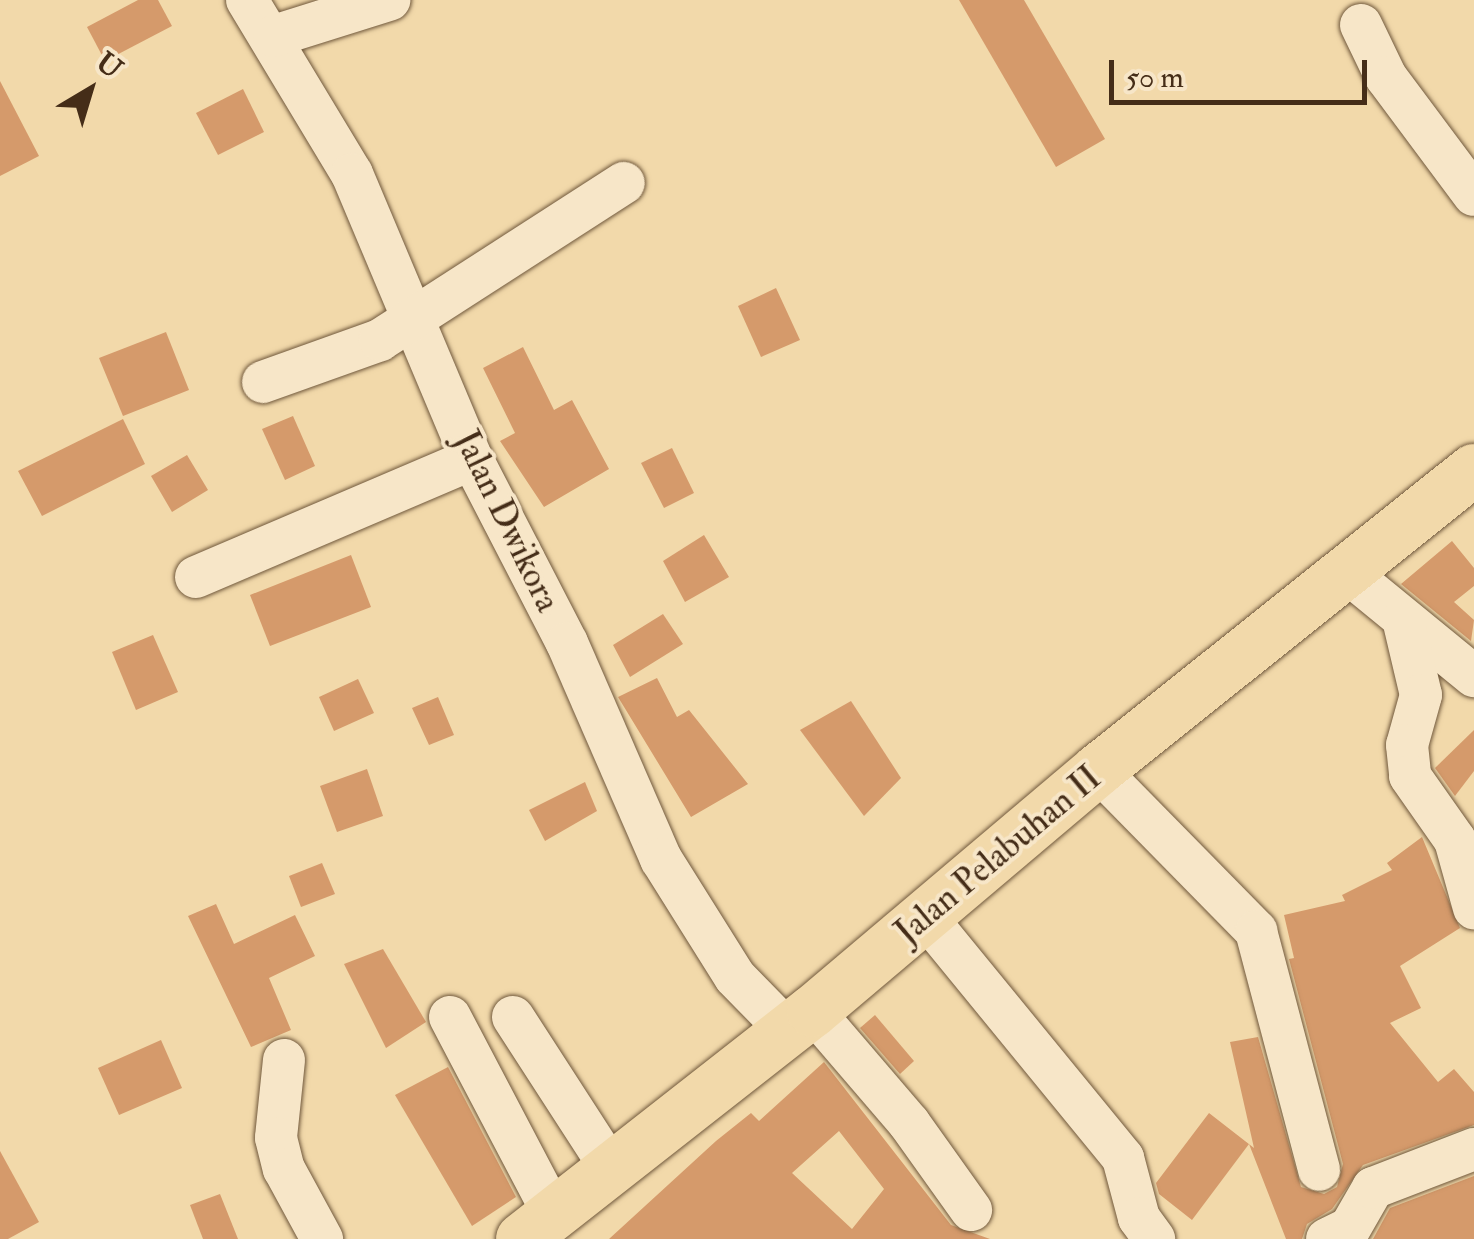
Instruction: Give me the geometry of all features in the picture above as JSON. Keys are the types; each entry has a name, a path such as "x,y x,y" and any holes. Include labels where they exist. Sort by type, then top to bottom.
{"main road":[{"name":"Jalan Pelabuhan II","path":"538,1227 799,1020 1098,770 1472,474"}],"street":[{"name":"Jalan Dwikora","path":"247,0 274,36 352,174 417,318 472,459 567,643 690,913 736,976 799,1020 909,1123 971,1210"},
{"path":"274,36 389,0"},
{"path":"1361,25 1386,77 1474,194"},
{"path":"264,382 380,340 624,183"},
{"path":"196,577 472,459"},
{"path":"1348,574 1474,676"},
{"path":"1404,619 1421,694 1407,745 1410,776 1455,840 1474,908"},
{"path":"1098,770 1256,931 1319,1170"},
{"path":"925,916 1123,1158 1139,1218 1154,1239"},
{"path":"450,1017 538,1227"},
{"path":"513,1017 612,1170"},
{"path":"284,1060 276,1138 284,1170 322,1239"},
{"path":"1327,1239 1350,1228 1373,1188 1474,1148"}],"building":[{"path":"138,0 158,0 172,26 105,61 87,27"},
{"path":"959,0 1024,0 1105,139 1056,167"},
{"path":"0,81 39,156 0,176"},
{"path":"243,89 264,132 218,155 196,113"},
{"path":"776,288 800,340 761,357 738,306"},
{"path":"166,332 189,390 123,416 99,358"},
{"path":"523,347 554,410 572,400 609,469 544,507 500,441 515,433 483,368"},
{"path":"293,416 315,466 285,480 262,429"},
{"path":"123,419 145,464 42,516 18,471"},
{"path":"672,448 694,493 664,508 641,463"},
{"path":"187,455 208,490 172,512 151,476"},
{"path":"704,535 729,577 685,602 663,561"},
{"path":"1452,541 1474,568 1474,586 1454,602 1474,620 1471,641 1401,584"},
{"path":"351,555 371,607 270,646 250,595"},
{"path":"663,614 683,644 630,677 613,645"},
{"path":"153,635 178,692 136,710 112,652"},
{"path":"657,678 677,717 689,710 748,784 691,817 618,697"},
{"path":"358,679 374,713 334,731 319,697"},
{"path":"438,697 454,735 429,745 412,708"},
{"path":"851,701 901,778 864,816 800,730"},
{"path":"1474,730 1474,771 1455,796 1435,768"},
{"path":"367,769 383,816 337,832 320,786"},
{"path":"585,782 597,811 545,841 529,810"},
{"path":"1422,837 1460,928 1400,966 1421,1008 1390,1023 1438,1082 1454,1069 1474,1092 1474,1125 1363,1165 1332,1209 1307,1224 1302,1239 1286,1239 1249,1144 1254,1148 1230,1042 1258,1037 1301,1187 1324,1194 1337,1187 1343,1164 1289,959 1294,958 1284,915 1345,901 1342,895 1392,870 1387,863"},
{"path":"322,863 335,894 301,907 289,876"},
{"path":"216,904 234,944 295,915 315,956 269,978 291,1030 251,1047 188,916"},
{"path":"383,949 426,1022 386,1048 344,964"},
{"path":"875,1015 914,1061 900,1074 860,1028"},
{"path":"161,1040 182,1088 119,1115 98,1068"},
{"path":"824,1062 951,1225 990,1239 609,1239 751,1113 759,1121","holes":["839,1131 884,1189 852,1229 792,1173"]},
{"path":"448,1067 516,1197 472,1226 395,1095"},
{"path":"1209,1113 1249,1144 1192,1220 1159,1194 1156,1183"},
{"path":"0,1151 39,1222 8,1239 0,1239"},
{"path":"1474,1176 1474,1239 1373,1239 1390,1208"},
{"path":"220,1194 238,1239 203,1239 190,1205"}]}
